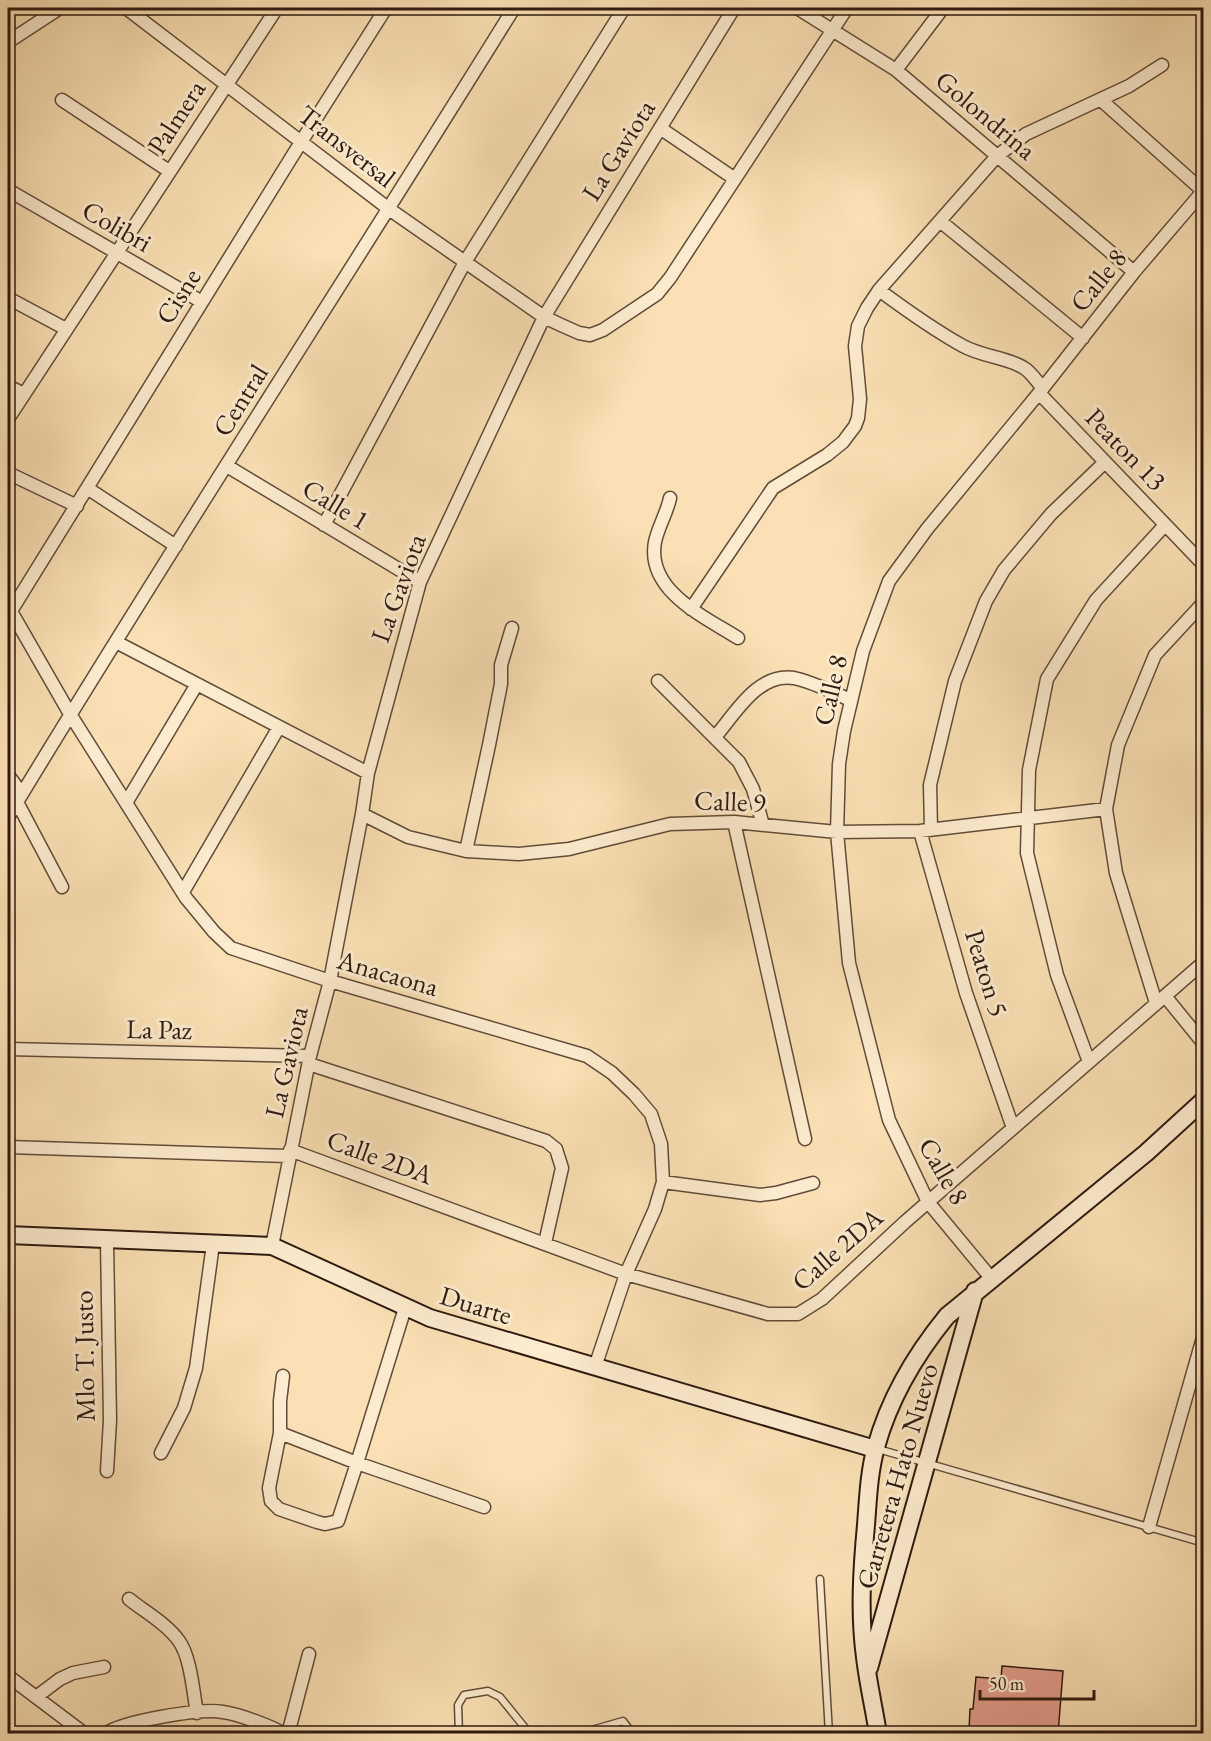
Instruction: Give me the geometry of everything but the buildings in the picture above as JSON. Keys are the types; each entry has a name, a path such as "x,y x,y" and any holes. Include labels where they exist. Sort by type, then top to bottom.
{"main road":[{"name":"Carretera Hato Nuevo","path":"879,1734 864,1654 862,1577 868,1492 875,1449 886,1417 903,1383 931,1336 947,1316 1146,1152 1203,1100"},
{"name":"Duarte","path":"8,1235 107,1241 272,1246 430,1318 875,1449"},
{"name":"Carretera Hato Nuevo","path":"867,1674 975,1291"}],"street":[{"path":"8,42 60,8"},
{"name":"Transversal","path":"126,8 389,209 544,316 579,333 590,335 610,326 657,294 735,179"},
{"name":"Palmera","path":"8,419 277,8"},
{"name":"Cisne","path":"9,608 77,506 386,8"},
{"name":"Central","path":"8,817 70,714 514,8"},
{"path":"324,525 465,262 624,8"},
{"name":"La Gaviota","path":"272,1246 309,1060 330,981 368,772 420,582 544,316 734,8"},
{"name":"Golondrina","path":"797,8 896,70 1134,272"},
{"path":"660,128 735,179 847,8"},
{"path":"896,70 943,8"},
{"path":"691,609 773,488 827,455 843,442 855,426 860,399 855,346 858,326 879,290 997,156 1026,134 1101,100 1147,76 1162,65"},
{"path":"62,100 169,171"},
{"path":"1101,100 1203,190"},
{"name":"Colibri","path":"8,190 202,302"},
{"name":"Calle 8","path":"991,1278 928,1202 888,1120 859,1008 849,963 837,832 839,764 850,700 863,651 890,581 927,529 1203,190"},
{"path":"940,221 1083,338"},
{"name":"Peaton 13","path":"879,290 964,347 1026,369 1041,391 1105,462 1203,565"},
{"path":"8,298 66,329"},
{"path":"8,386 24,394"},
{"name":"Peaton 5","path":"1013,1128 966,993 926,830 930,785 952,692 986,601 1004,570 1051,514 1105,462"},
{"name":"Calle 1","path":"226,466 420,582"},
{"path":"8,473 77,506"},
{"path":"87,488 176,546"},
{"path":"670,498 655,542 657,568 661,579 691,609 738,638"},
{"path":"1089,1062 1057,975 1027,853 1029,770 1047,679 1096,600 1165,525"},
{"path":"1203,602 1155,655 1118,745 1106,809 1116,873 1160,999 1203,1044"},
{"name":"Anacaona","path":"9,608 70,714 183,892 214,932 231,948 330,981 587,1056 612,1073 651,1114 661,1144 663,1182 655,1209 626,1274 595,1367"},
{"path":"466,851 501,684 501,665 512,628"},
{"path":"116,642 368,772"},
{"path":"716,737 752,693 782,677 808,682 850,700"},
{"path":"658,681 716,737 744,769 753,789 763,825"},
{"path":"126,803 196,684"},
{"path":"183,892 279,726"},
{"path":"8,775 62,886"},
{"name":"Calle 9","path":"362,814 408,837 466,851 519,854 569,849 670,824 734,822 837,832 926,830 1106,809"},
{"path":"734,822 805,1139"},
{"name":"Calle 2DA","path":"8,1147 290,1153 626,1274 768,1314 798,1314 822,1299 928,1202 1203,962"},
{"name":"La Paz","path":"8,1049 309,1060 546,1141 556,1149 562,1168 545,1243"},
{"path":"663,1182 760,1195 776,1194 813,1183"},
{"name":"Mlo T. Justo","path":"107,1241 110,1420 107,1471"},
{"path":"161,1453 184,1408 196,1368 213,1244"},
{"path":"283,1376 280,1433 269,1495 271,1501 279,1509 318,1522 325,1524 338,1521 405,1308"},
{"path":"1149,1527 1203,1334"},
{"path":"280,1433 357,1463 484,1507"},
{"path":"129,1599 170,1631 179,1641 185,1652 197,1713"},
{"path":"288,1734 309,1654"},
{"path":"36,1697 60,1679 74,1673 104,1667"},
{"path":"8,1676 85,1734"},
{"path":"105,1734 122,1725 174,1715 222,1712 284,1734"}],"lane":[{"name":"Duarte","path":"875,1449 1203,1543"},
{"path":"820,1579 829,1734"},
{"path":"459,1734 458,1705 464,1695 488,1691 500,1697 530,1734"},
{"path":"578,1734 623,1721 633,1734"}]}
